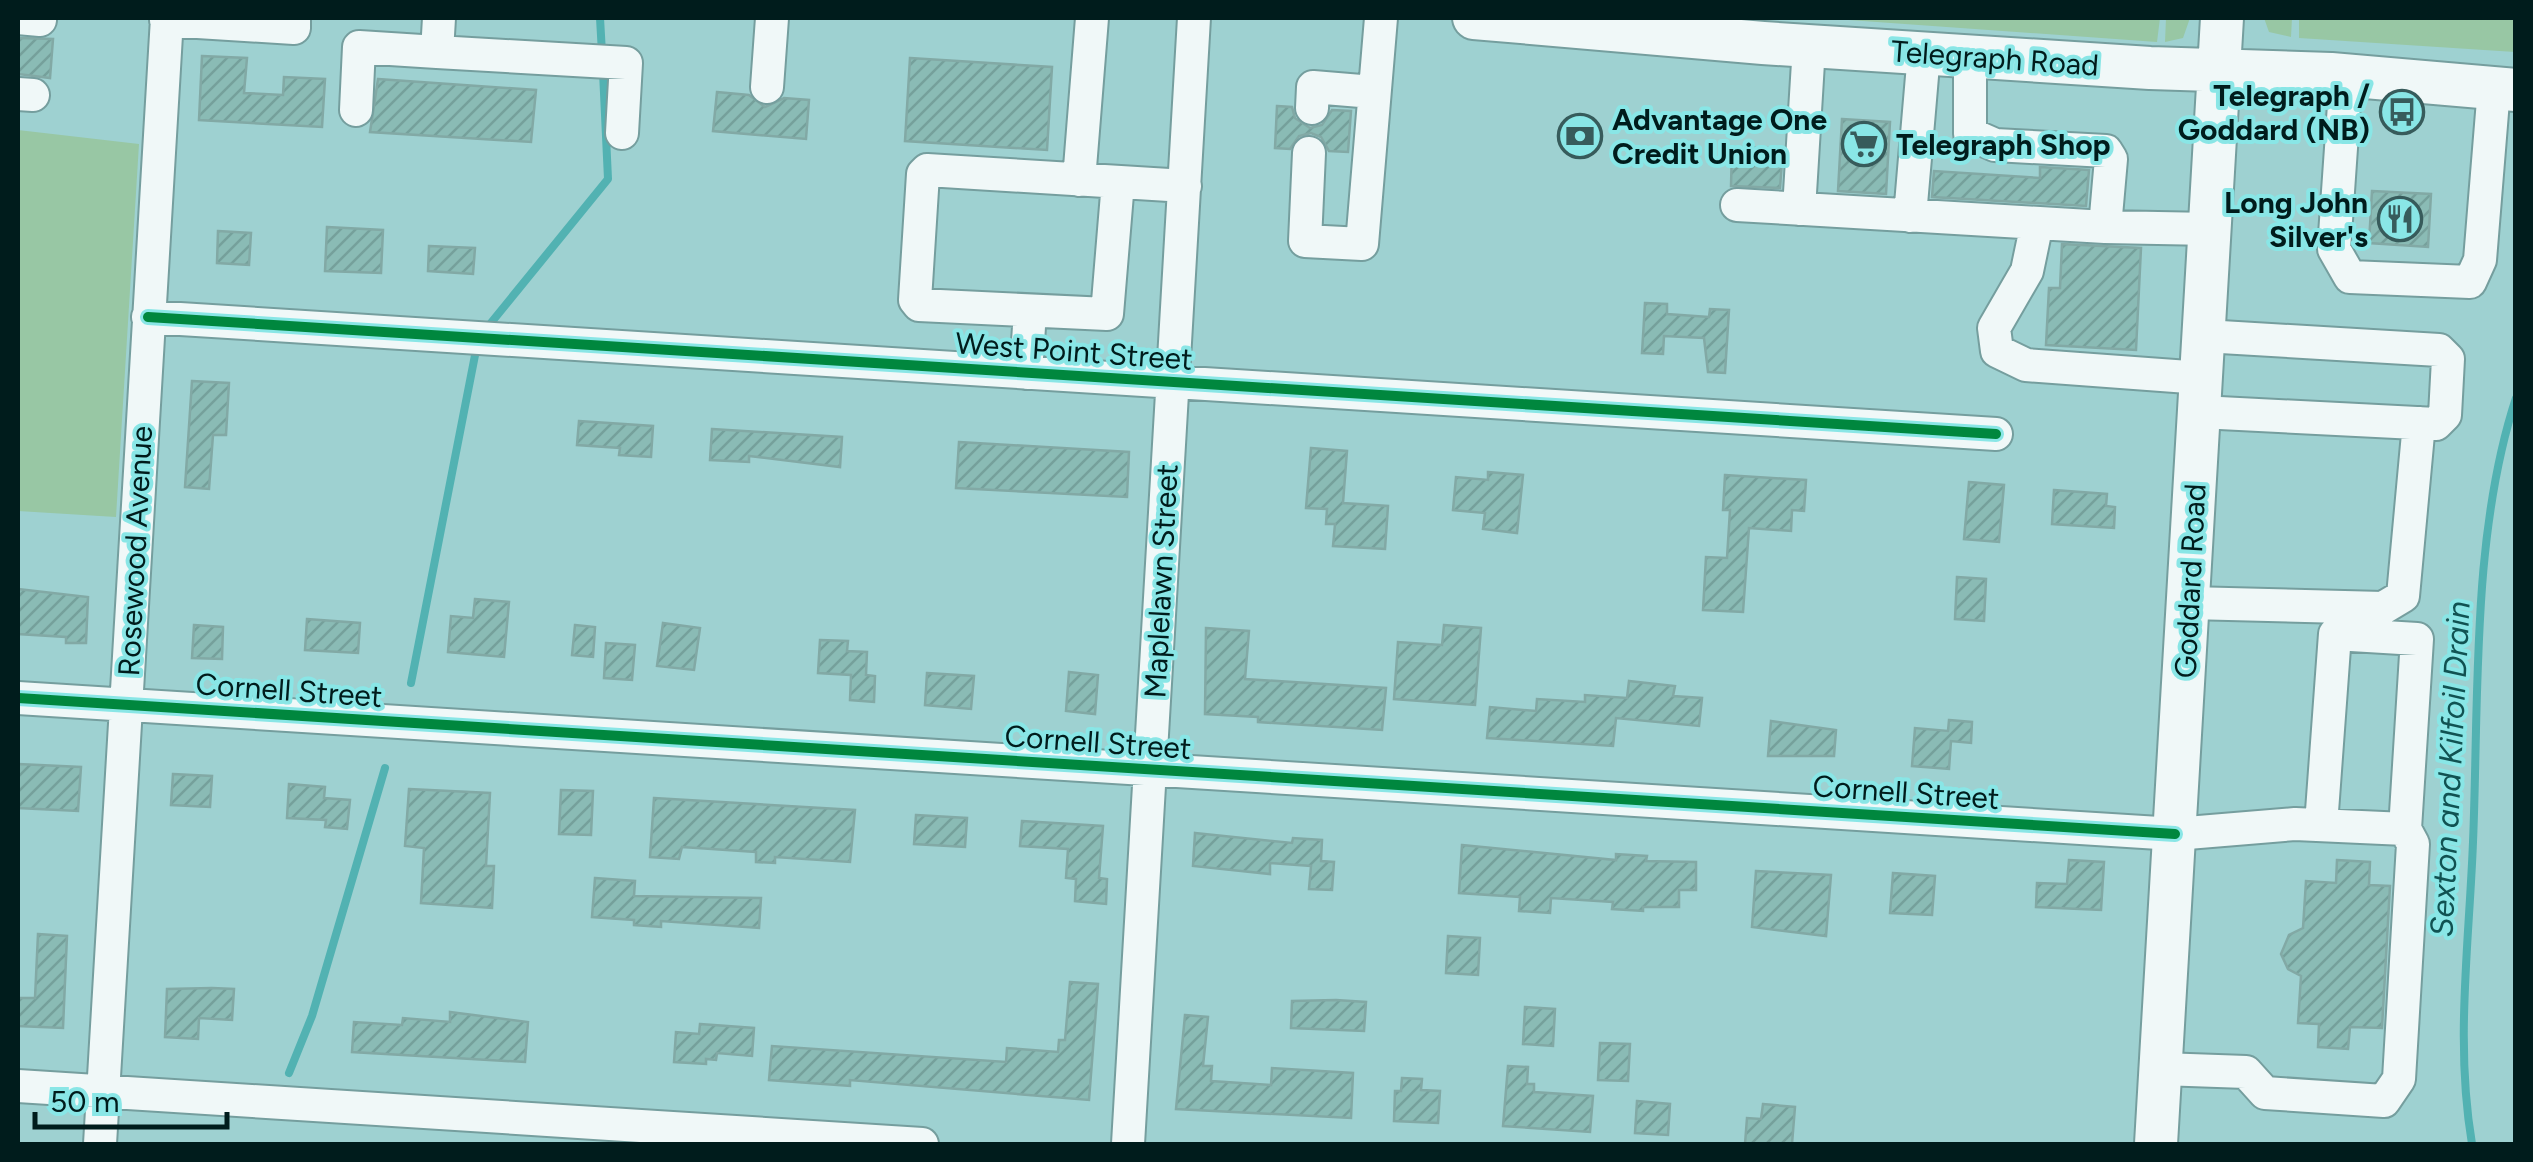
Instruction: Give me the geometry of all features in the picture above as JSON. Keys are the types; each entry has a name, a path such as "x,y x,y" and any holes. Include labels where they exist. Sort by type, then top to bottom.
{"main road":[{"name":"Telegraph Road","path":"1474,18 1708,28 1810,46 2326,74"},
{"name":"Goddard Road","path":"2156,1144 2222,18"},
{"path":"2326,74 2339,50 2508,80"}],"street":[{"path":"166,19 294,28 294,18"},
{"path":"437,52 439,18"},
{"path":"767,87 772,18"},
{"path":"1079,180 1092,18"},
{"name":"Maplelawn Street","path":"1128,1144 1194,18"},
{"path":"1309,154 1305,241 1362,244 1381,18"},
{"name":"Rosewood Avenue","path":"100,1144 166,19"},
{"path":"1799,209 1810,46"},
{"path":"356,110 360,47 626,63 622,133"},
{"path":"1910,216 1924,53"},
{"path":"1970,56 1970,134 1994,145 2106,151 2111,159 2105,228"},
{"path":"2326,74 2334,249 2350,277 2470,282 2480,260 2508,80"},
{"path":"1312,108 1313,87 1373,92"},
{"path":"1118,182 1111,310 1107,314 919,305 916,300 923,174 927,170 1184,186"},
{"path":"1737,205 2105,228 2210,229"},
{"path":"2037,223 2027,271 1994,328 1997,351 2026,365 2202,375 2436,424 2445,415 2448,359 2439,350 2202,375"},
{"path":"1026,373 1030,311"},
{"name":"West Point Street","path":"148,316 1996,434"},
{"path":"2188,603 2366,608 2397,603 2404,596 2419,423"},
{"path":"2160,1069 2246,1072 2265,1093 2384,1101 2399,1078 2412,844 2405,830 2417,639 2335,634 2321,825"},
{"name":"Cornell Street","path":"18,698 2175,834 2321,825 2405,830"},
{"path":"18,1086 922,1144"}],"green space":[{"path":"1821,18 2160,18 2157,42"},
{"path":"2166,18 2190,18 2183,38 2165,42"},
{"path":"2264,18 2292,18 2291,37 2269,32"},
{"path":"2299,18 2515,18 2515,52 2299,38"},
{"path":"18,130 139,144 116,517 18,511"}],"building":[{"path":"18,38 53,39 50,78 18,74"},
{"path":"202,56 247,58 244,93 283,95 284,77 325,79 322,127 199,120"},
{"path":"910,58 1052,67 1047,150 905,141"},
{"path":"378,79 536,90 531,142 370,132"},
{"path":"717,92 749,95 765,107 784,98 809,100 806,139 713,131"},
{"path":"1277,106 1292,107 1295,118 1310,128 1322,125 1332,110 1351,111 1348,152 1329,151 1321,137 1311,133 1299,136 1290,149 1275,148"},
{"path":"1842,119 1890,122 1886,194 1838,191"},
{"path":"1732,147 1783,148 1780,188 1731,186"},
{"path":"2040,167 2089,170 2086,206 1932,197 1934,171 2040,178"},
{"name":"Long John Silver's","path":"2372,191 2431,194 2428,247 2369,243"},
{"path":"327,227 383,230 381,273 325,271"},
{"path":"218,231 251,233 249,265 217,263"},
{"path":"2062,244 2141,248 2136,350 2046,345 2049,288 2060,288"},
{"path":"429,246 475,248 473,274 428,271"},
{"path":"1645,303 1667,304 1667,314 1709,317 1710,309 1729,310 1725,373 1708,372 1704,338 1664,336 1663,354 1642,353"},
{"path":"192,381 229,383 226,435 213,435 209,489 185,487"},
{"path":"579,421 653,426 651,457 619,455 620,448 577,445"},
{"path":"712,429 842,437 840,467 749,456 749,462 710,460"},
{"path":"959,442 1129,452 1127,497 956,488"},
{"path":"1311,448 1347,451 1343,503 1388,506 1385,549 1333,546 1335,524 1326,524 1327,509 1306,508"},
{"path":"1488,472 1523,475 1517,533 1483,529 1485,513 1453,510 1456,477 1488,480"},
{"path":"1725,475 1806,480 1804,511 1792,510 1791,531 1749,528 1743,612 1703,610 1706,557 1727,558 1730,510 1723,510"},
{"path":"1969,482 2004,485 1999,542 1964,539"},
{"path":"2054,490 2107,494 2106,506 2115,507 2114,528 2052,524"},
{"path":"1957,577 1986,579 1984,621 1955,619"},
{"path":"18,589 88,597 86,643 66,643 66,637 18,634"},
{"path":"475,599 509,602 504,657 448,652 451,616 473,618"},
{"path":"307,619 360,623 358,653 305,650"},
{"path":"663,623 700,628 694,670 657,666"},
{"path":"194,625 223,627 222,659 192,658"},
{"path":"575,625 595,627 593,657 572,655"},
{"path":"1444,625 1481,628 1475,705 1394,699 1398,642 1442,645"},
{"path":"1206,628 1249,631 1245,679 1386,688 1382,730 1258,722 1258,717 1205,714"},
{"path":"820,640 848,641 847,651 867,652 866,675 875,676 874,702 850,700 851,675 818,673"},
{"path":"606,643 635,645 632,680 604,678"},
{"path":"1069,672 1098,675 1095,714 1066,711"},
{"path":"927,673 974,676 971,709 925,705"},
{"path":"1629,681 1675,686 1673,696 1702,698 1699,726 1616,718 1613,746 1487,738 1490,707 1536,711 1537,699 1585,702 1585,695 1627,698"},
{"path":"1949,720 1972,722 1971,743 1951,741 1949,769 1912,766 1915,728 1948,731"},
{"path":"1771,721 1836,730 1834,756 1768,756"},
{"path":"18,764 81,767 78,811 18,808"},
{"path":"173,774 212,776 210,807 171,805"},
{"path":"289,784 325,787 324,798 350,800 347,829 325,827 326,820 287,818"},
{"path":"409,789 490,793 486,866 494,866 492,908 421,903 424,848 405,846"},
{"path":"561,790 593,791 591,835 559,834"},
{"path":"654,798 855,810 850,862 775,857 775,863 756,862 756,852 682,847 679,859 650,857"},
{"path":"916,815 967,818 965,847 914,844"},
{"path":"1022,821 1103,826 1099,878 1107,879 1106,904 1075,901 1076,879 1066,878 1068,849 1020,846"},
{"path":"1195,833 1292,843 1293,838 1322,840 1321,861 1334,862 1332,890 1309,889 1311,866 1270,863 1270,874 1193,866"},
{"path":"1462,845 1616,860 1616,854 1647,856 1646,861 1696,862 1696,890 1679,890 1679,907 1612,909 1613,902 1551,898 1550,913 1519,911 1520,897 1459,893"},
{"path":"2069,860 2104,862 2101,910 2036,907 2037,883 2067,884"},
{"path":"2337,860 2370,862 2369,885 2390,886 2382,1028 2350,1027 2348,1049 2318,1047 2319,1024 2298,1023 2301,976 2288,969 2281,954 2289,935 2303,928 2306,881 2336,883"},
{"path":"1756,871 1831,875 1826,936 1752,927"},
{"path":"1893,873 1935,876 1932,915 1890,913"},
{"path":"595,878 635,881 634,896 761,898 759,928 661,921 661,927 634,925 634,920 592,917"},
{"path":"38,934 67,936 63,1028 18,1026 18,998 35,998"},
{"path":"1448,936 1480,938 1478,975 1446,973"},
{"path":"1070,982 1098,984 1089,1100 850,1080 850,1086 769,1080 772,1046 1006,1062 1007,1048 1058,1052 1059,1040 1065,1040"},
{"path":"167,989 234,989 232,1020 199,1018 198,1039 165,1037"},
{"path":"1292,1001 1366,1002 1364,1031 1291,1028"},
{"path":"1525,1007 1555,1009 1553,1046 1523,1044"},
{"path":"450,1012 528,1022 525,1062 352,1052 354,1022 402,1025 403,1018 450,1022"},
{"path":"1185,1015 1208,1017 1203,1066 1212,1066 1211,1081 1271,1085 1272,1068 1353,1073 1351,1118 1176,1109"},
{"path":"700,1024 754,1028 752,1056 717,1053 716,1060 706,1059 706,1064 674,1062 676,1032 699,1034"},
{"path":"1600,1043 1630,1044 1628,1081 1598,1080"},
{"path":"1508,1066 1528,1067 1527,1084 1534,1084 1534,1092 1593,1096 1590,1132 1503,1126"},
{"path":"1402,1078 1422,1079 1421,1090 1440,1091 1438,1123 1394,1121 1395,1091 1401,1091"},
{"path":"1637,1101 1670,1104 1668,1135 1635,1133"},
{"path":"1763,1104 1795,1107 1792,1144 1745,1144 1747,1118 1761,1119"}],"waterway":[{"path":"600,18 602,53"},
{"path":"486,329 608,179 603,72"},
{"path":"411,683 477,345"},
{"name":"Sexton and Kilfoil Drain","path":"2472,1144 2464,1031 2480,618 2491,505 2516,398"},
{"path":"289,1073 312,1016 385,768"}],"cycle path":[{"path":"148,317 1996,434"},
{"path":"18,698 2175,834"}],"place":[{"name":"Telegraph / Goddard (NB)","path":"2402,112"},
{"name":"Advantage One Credit Union","path":"1580,136"},
{"name":"Telegraph Shop","path":"1864,144"},
{"name":"Long John Silver's","path":"2400,219"}]}
